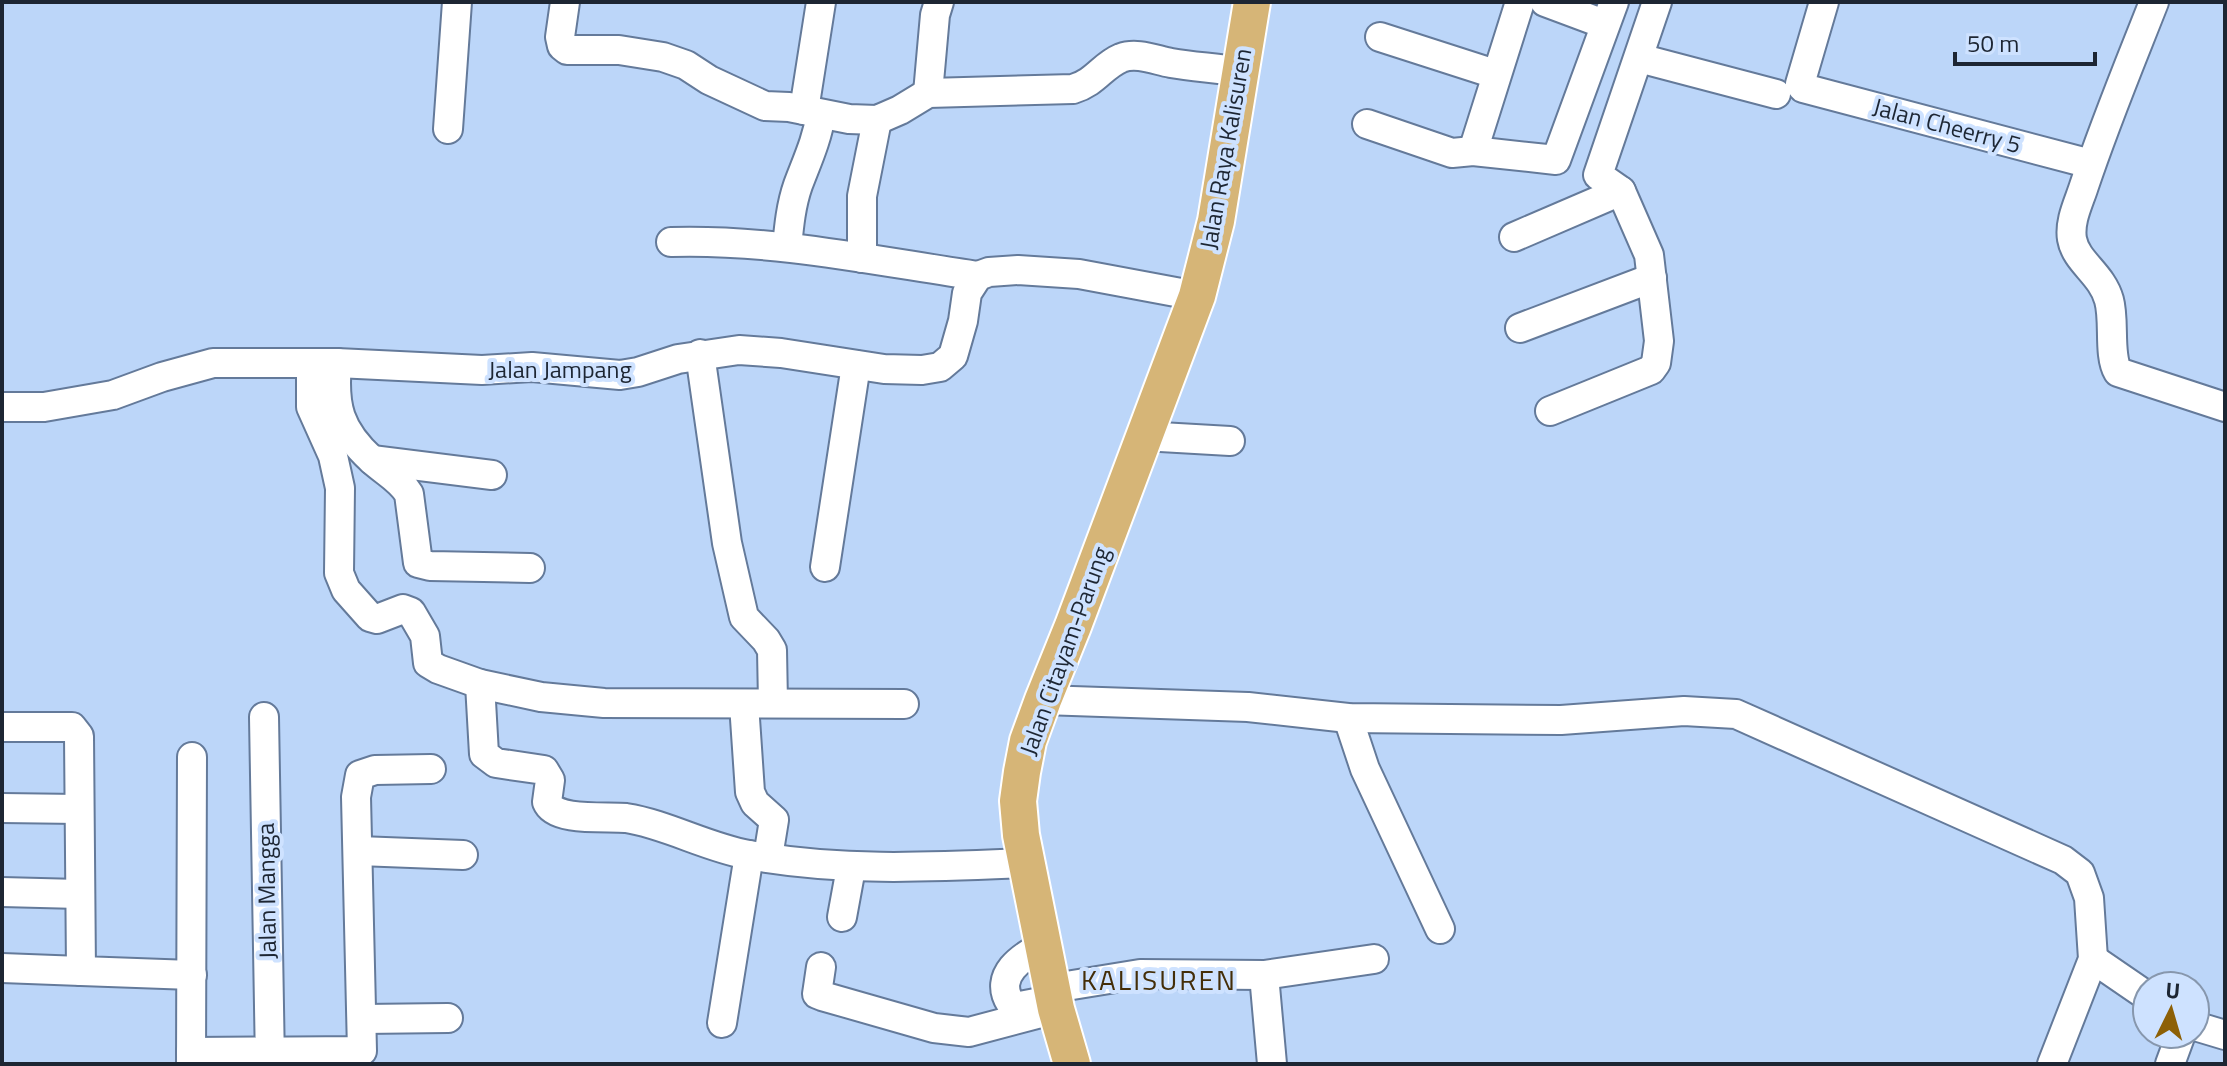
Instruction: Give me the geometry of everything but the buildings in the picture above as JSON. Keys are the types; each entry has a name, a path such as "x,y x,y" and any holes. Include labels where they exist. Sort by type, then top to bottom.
{"main road":[{"name":"Jalan Raya Kalisuren","path":"1197,296 1216,221 1224,157 1252,2"},
{"name":"Jalan Citayam-Parung","path":"1072,1064 1055,999 1021,835 1018,801 1028,741 1197,296"}],"street":[{"path":"448,129 457,2"},
{"path":"565,2 560,37 562,46 567,50 619,50 663,57 686,65 709,80 765,106 849,119 877,120 928,93 1073,89 1086,85 1112,62 1124,56 1241,72"},
{"path":"787,247 790,215 814,149 812,112 821,2"},
{"path":"928,93 935,15 939,2"},
{"path":"1473,151 1520,2"},
{"path":"1545,2 1609,13 1556,160"},
{"path":"1598,175 1657,2"},
{"path":"1790,91 1800,84 1824,2"},
{"path":"2154,2 2091,164 2070,227 2072,242 2076,253 2099,276 2105,288 2113,319 2116,370 2127,377 2225,407"},
{"path":"1380,37 1495,74"},
{"name":"Jalan Cheerry 5","path":"1639,58 2091,164"},
{"path":"862,258 862,196 877,120"},
{"path":"1367,124 1452,153 1473,151 1556,160 1598,175 1621,191 1649,255 1659,341 1654,367 1550,411"},
{"path":"1514,237 1621,191"},
{"path":"671,242 742,242 978,276 1018,270 1079,274 1197,296"},
{"name":"Jalan Jampang","path":"2,407 44,407 113,395 213,363 324,363 482,370 532,367 620,375 700,354 753,351 905,370 940,367 946,364 957,348 967,293 978,276"},
{"path":"1520,328 1652,278"},
{"path":"700,354 727,543 744,617 772,650 773,703"},
{"path":"324,363 344,429 371,460 403,485 409,494 419,564 530,568"},
{"path":"324,363 311,407 333,456 340,488 339,573 346,590 370,617 377,619 407,609 416,618 425,636 428,663 438,669 480,684 541,697 604,703 904,704"},
{"path":"825,567 856,365"},
{"path":"1143,436 1230,441"},
{"path":"371,460 492,475"},
{"path":"480,684 484,754 496,763 544,770 550,780 547,802 551,809 574,816 642,822 759,856 851,868 1027,863"},
{"path":"1043,700 1248,707 1348,718 1561,720 1684,711 1736,714 2073,866 2080,873 2089,898 2093,959 2052,1064"},
{"path":"722,1023 759,856 774,820 771,814 755,803 750,792 744,704"},
{"name":"Jalan Mangga","path":"264,717 270,1058"},
{"path":"1348,718 1365,769 1440,929"},
{"path":"2,727 75,729 80,741 81,971"},
{"path":"192,757 191,1058 362,1057 356,797 360,775 375,770 431,769"},
{"path":"2,808 79,809"},
{"path":"359,851 463,855"},
{"path":"842,917 851,868"},
{"path":"2,892 79,894"},
{"path":"1044,945 1018,958 1009,970 1007,997 1011,1004 1020,1006 1055,999"},
{"path":"821,967 817,994 890,1018 969,1032 1055,999 1140,974 1264,975 1374,959"},
{"path":"2093,959 2131,985"},
{"path":"2,968 192,975"},
{"path":"1264,975 1272,1064"},
{"path":"363,1019 448,1018"}],"district":[{"name":"KALISUREN","path":"1159,980"}]}
